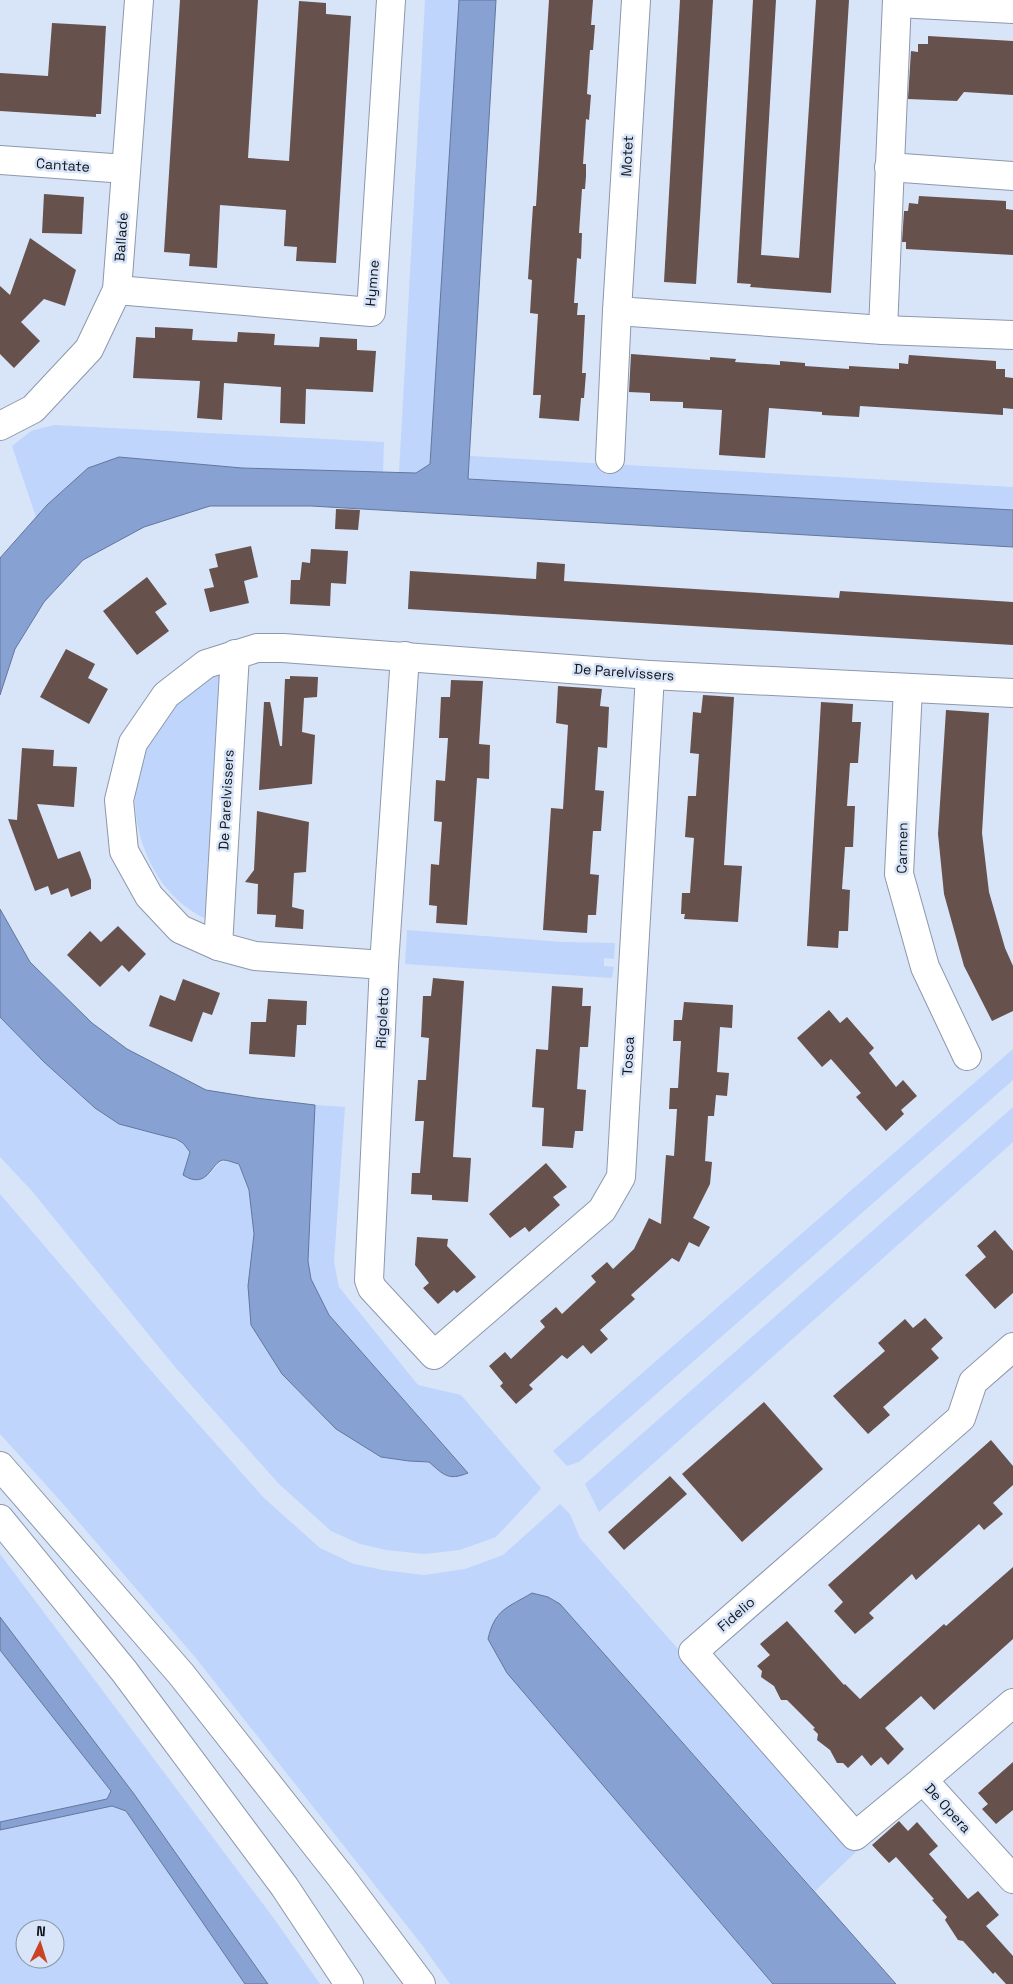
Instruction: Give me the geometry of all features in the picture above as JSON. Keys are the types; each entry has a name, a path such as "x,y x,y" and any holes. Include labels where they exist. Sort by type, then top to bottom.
{"main road":[{"name":"Ballade","path":"0,426 33,409 89,349 117,290 139,0"},
{"name":"Hymne","path":"117,290 371,312 391,0"},
{"name":"Motet","path":"610,459 636,0"},
{"path":"883,330 897,1 1013,9"},
{"name":"Cantate","path":"0,160 126,169"},
{"path":"889,167 1013,176"},
{"path":"617,311 883,330 1013,335"},
{"name":"De Parelvissers","path":"384,965 255,956 218,946 180,929 149,896 124,851 119,800 133,742 166,695 206,664 257,648 404,656 650,675 1013,693"},
{"name":"De Parelvissers","path":"218,946 235,654"},
{"name":"Rigoletto","path":"404,656 384,965 369,1280 372,1288 434,1355"},
{"name":"Tosca","path":"434,1355 602,1210 621,1177 650,675"},
{"name":"Carmen","path":"908,688 899,874 925,966 967,1056"},
{"name":"Fidelio","path":"923,1780 855,1836 693,1652 961,1418 973,1382 1013,1347"},
{"path":"0,1466 181,1674 342,1877 421,1984"},
{"path":"0,1519 124,1671 284,1886 349,1984"},
{"name":"De Opera","path":"1013,1702 923,1780 1013,1878"}],"shaded area":[{"path":"425,0 459,0 430,464 416,473 399,473"},
{"path":"459,0 496,0 468,479 1013,510 1013,547 311,506 210,506 144,527 83,560 44,602 15,649 0,695 0,558 47,505 88,468 119,457 242,468 416,473 430,464"},
{"path":"54,425 384,442 383,472 242,468 119,457 88,468 36,517 12,446 31,431"},
{"path":"470,456 1013,487 1013,510 468,479"},
{"path":"223,669 209,920 188,908 170,892 156,873 145,851 138,827 135,803 136,778 143,750 169,707 196,685"},
{"path":"0,909 30,962 92,1023 127,1049 206,1090 315,1105 308,1261 311,1279 329,1315 468,1473 451,1476 443,1473 429,1462 381,1457 336,1429 282,1374 251,1325 248,1286 254,1234 249,1190 239,1164 223,1160 203,1178 198,1180 183,1175 190,1152 183,1143 176,1139 119,1124 95,1108 44,1062 0,1017"},
{"path":"407,930 562,942 615,943 614,959 604,958 604,966 614,967 612,978 405,964"},
{"path":"0,1017 44,1062 95,1108 183,1143 190,1152 183,1175 210,1174 219,1163 225,1161 239,1164 249,1190 254,1234 248,1286 336,1429 381,1457 429,1462 447,1475 462,1475 468,1472 329,1315 311,1279 308,1261 315,1105 345,1107 334,1262 339,1287 418,1385 461,1395 541,1488 496,1537 460,1550 424,1554 386,1550 360,1544 331,1531 279,1484 175,1367 31,1190 0,1157"},
{"path":"1013,1049 1013,1080 579,1462 567,1466 553,1451"},
{"path":"1013,1107 1013,1142 599,1512 585,1484"},
{"path":"0,1194 160,1381 264,1498 320,1548 354,1564 424,1575 465,1569 503,1555 560,1504 570,1514 580,1538 852,1846 858,1850 815,1891 560,1604 532,1594 496,1616 507,1673 773,1984 450,1984 422,1945 195,1657 0,1434"},
{"path":"0,1554 275,1920 320,1984 268,1984 134,1794 0,1617"},
{"path":"532,1593 548,1597 560,1604 896,1984 773,1984 507,1673 488,1639 491,1629 494,1621 503,1610"},
{"path":"0,1617 134,1794 268,1984 245,1984 126,1811 112,1806 0,1830 0,1822 107,1799 111,1791 0,1650"},
{"path":"0,1650 111,1791 108,1799 0,1822"},
{"path":"112,1806 126,1811 245,1984 0,1984 0,1830"}],"building":[{"path":"180,0 258,0 248,158 289,161 299,1 326,3 326,14 351,16 336,263 296,261 297,247 284,246 286,210 220,205 217,268 189,266 190,254 164,252"},
{"path":"549,0 593,0 591,25 595,25 593,50 590,50 587,94 591,95 589,120 586,119 583,164 586,164 586,176 585,189 582,189 579,233 582,233 581,259 577,258 574,303 578,303 577,315 585,315 582,373 586,373 584,398 581,398 579,421 539,418 541,395 533,395 538,314 530,313 532,280 528,279 533,206 536,206"},
{"path":"680,0 713,0 696,284 664,282"},
{"path":"753,0 776,0 761,255 799,258 816,0 849,0 831,293 750,287 751,284 737,283"},
{"path":"52,23 106,26 101,114 96,114 96,117 0,111 0,73 48,76"},
{"path":"928,36 1013,41 1013,95 964,92 957,101 908,99 911,51 918,52 918,44 928,44"},
{"path":"44,194 84,197 82,234 42,233"},
{"path":"919,196 1006,201 1006,209 1013,210 1013,255 906,249 906,242 902,242 904,211 908,211 909,203 918,204"},
{"path":"30,238 76,270 65,306 44,299 21,322 40,341 14,368 0,354 0,286 10,295"},
{"path":"155,327 193,329 192,340 237,342 238,332 275,334 274,345 319,347 320,337 357,339 357,350 376,351 373,392 306,389 305,424 280,423 281,387 224,383 222,420 197,418 200,381 133,378 136,337 155,338"},
{"path":"631,354 710,360 710,357 736,359 735,362 780,365 780,361 805,363 805,366 849,369 849,366 899,369 899,363 908,364 909,355 996,361 996,369 1005,369 1005,377 1013,378 1013,409 1003,408 1003,415 860,406 859,417 822,415 822,412 769,408 765,458 719,455 722,410 683,408 683,402 650,401 650,393 629,392"},
{"path":"336,509 360,510 358,530 335,529"},
{"path":"251,546 258,577 244,581 249,603 210,612 204,589 214,587 209,569 218,567 215,554"},
{"path":"311,549 348,551 346,584 331,583 330,606 290,604 291,580 300,580 302,562 310,563"},
{"path":"537,562 565,564 564,581 839,598 840,591 1013,602 1013,645 408,609 410,571 536,579"},
{"path":"147,577 167,604 155,612 169,631 137,655 103,611"},
{"path":"66,649 95,664 88,678 108,689 89,724 40,697"},
{"path":"290,676 318,677 317,697 304,698 302,732 315,735 312,784 259,790 264,702 270,702 280,746 282,746 285,679 290,679"},
{"path":"451,680 483,681 479,744 490,745 489,779 477,778 467,925 436,923 437,906 429,905 431,864 439,865 442,822 434,821 436,780 445,781 448,738 439,738 441,697 450,697"},
{"path":"558,686 602,689 600,706 609,707 607,748 598,747 595,790 604,791 601,831 593,831 590,874 599,875 596,915 588,915 587,933 543,930 551,808 563,809 568,725 556,723"},
{"path":"703,695 734,697 724,865 742,866 738,922 684,919 685,914 681,914 682,893 690,893 694,838 685,837 688,796 696,796 699,754 690,753 693,712 701,713"},
{"path":"821,702 853,704 852,722 861,722 858,763 850,763 847,806 855,806 853,847 845,847 842,889 850,890 848,931 839,931 838,948 807,946"},
{"path":"946,710 989,713 982,833 989,892 1005,948 1013,966 1013,1011 992,1021 964,966 944,894 938,834"},
{"path":"22,748 54,750 53,766 77,767 74,807 37,804 58,859 80,851 91,880 91,889 71,897 68,888 51,895 48,886 35,891 8,819 17,820"},
{"path":"257,811 309,822 306,872 294,873 292,907 304,910 303,929 275,927 276,915 257,914 258,884 245,882 254,870"},
{"path":"118,926 146,954 129,972 122,965 100,987 67,955 90,931 101,942"},
{"path":"433,978 464,981 453,1157 471,1158 468,1202 432,1200 432,1195 411,1194 412,1173 420,1173 424,1121 415,1121 418,1080 426,1080 429,1038 421,1037 423,996 431,996"},
{"path":"183,979 220,993 212,1015 203,1012 192,1042 149,1026 160,995 175,1001"},
{"path":"552,986 583,988 582,1006 591,1006 588,1047 580,1047 577,1089 586,1090 583,1131 575,1131 573,1148 542,1146 544,1108 532,1107 536,1049 548,1050"},
{"path":"268,999 307,1001 306,1025 297,1025 295,1057 249,1054 251,1022 266,1022"},
{"path":"684,1002 733,1005 732,1028 720,1027 717,1072 729,1073 727,1096 716,1095 714,1116 708,1116 705,1161 712,1162 710,1184 693,1218 710,1227 699,1247 689,1242 679,1262 672,1258 631,1295 635,1299 600,1330 608,1339 591,1354 583,1345 567,1359 562,1355 529,1385 533,1389 516,1404 500,1386 503,1383 489,1366 505,1352 511,1359 545,1327 540,1321 556,1307 562,1314 596,1282 591,1276 607,1262 613,1269 634,1249 649,1218 661,1224 666,1155 674,1156 677,1109 669,1109 670,1088 678,1088 681,1041 673,1041 674,1020 682,1020"},
{"path":"829,1010 840,1023 847,1017 874,1048 869,1053 896,1087 903,1080 917,1096 901,1110 904,1114 886,1131 856,1097 861,1093 831,1059 822,1067 797,1038"},
{"path":"546,1163 567,1187 553,1197 560,1205 529,1232 525,1227 510,1238 489,1214"},
{"path":"995,1230 1013,1251 1013,1293 995,1309 965,1275 986,1257 977,1246"},
{"path":"417,1237 448,1239 447,1246 476,1277 457,1293 454,1290 438,1304 423,1288 429,1283 415,1265"},
{"path":"925,1318 943,1338 931,1349 939,1358 883,1407 890,1415 868,1434 833,1396 885,1351 878,1343 905,1319 913,1328"},
{"path":"764,1402 823,1469 742,1542 682,1474"},
{"path":"991,1440 1013,1466 1013,1485 993,1503 1003,1514 984,1530 979,1524 916,1580 912,1574 869,1613 874,1618 855,1634 834,1611 843,1602 828,1585"},
{"path":"670,1476 687,1494 624,1550 608,1532"},
{"path":"1013,1567 1013,1639 934,1710 921,1696 885,1728 904,1749 888,1765 881,1757 871,1766 862,1755 848,1768 843,1763 837,1763 830,1750 817,1740 818,1734 813,1729 815,1728 787,1700 781,1700 774,1686 761,1677 762,1671 757,1666 770,1655 760,1644 787,1621 844,1685 860,1699 944,1624 946,1626"},
{"path":"1013,1762 1013,1810 996,1824 982,1809 988,1804 978,1793"},
{"path":"899,1821 908,1831 917,1822 938,1846 929,1854 968,1899 978,1891 999,1915 986,1926 1013,1956 1013,1984 1006,1984 995,1972 993,1974 963,1941 958,1940 945,1920 947,1917 932,1900 934,1899 896,1857 889,1863 872,1845"}]}
